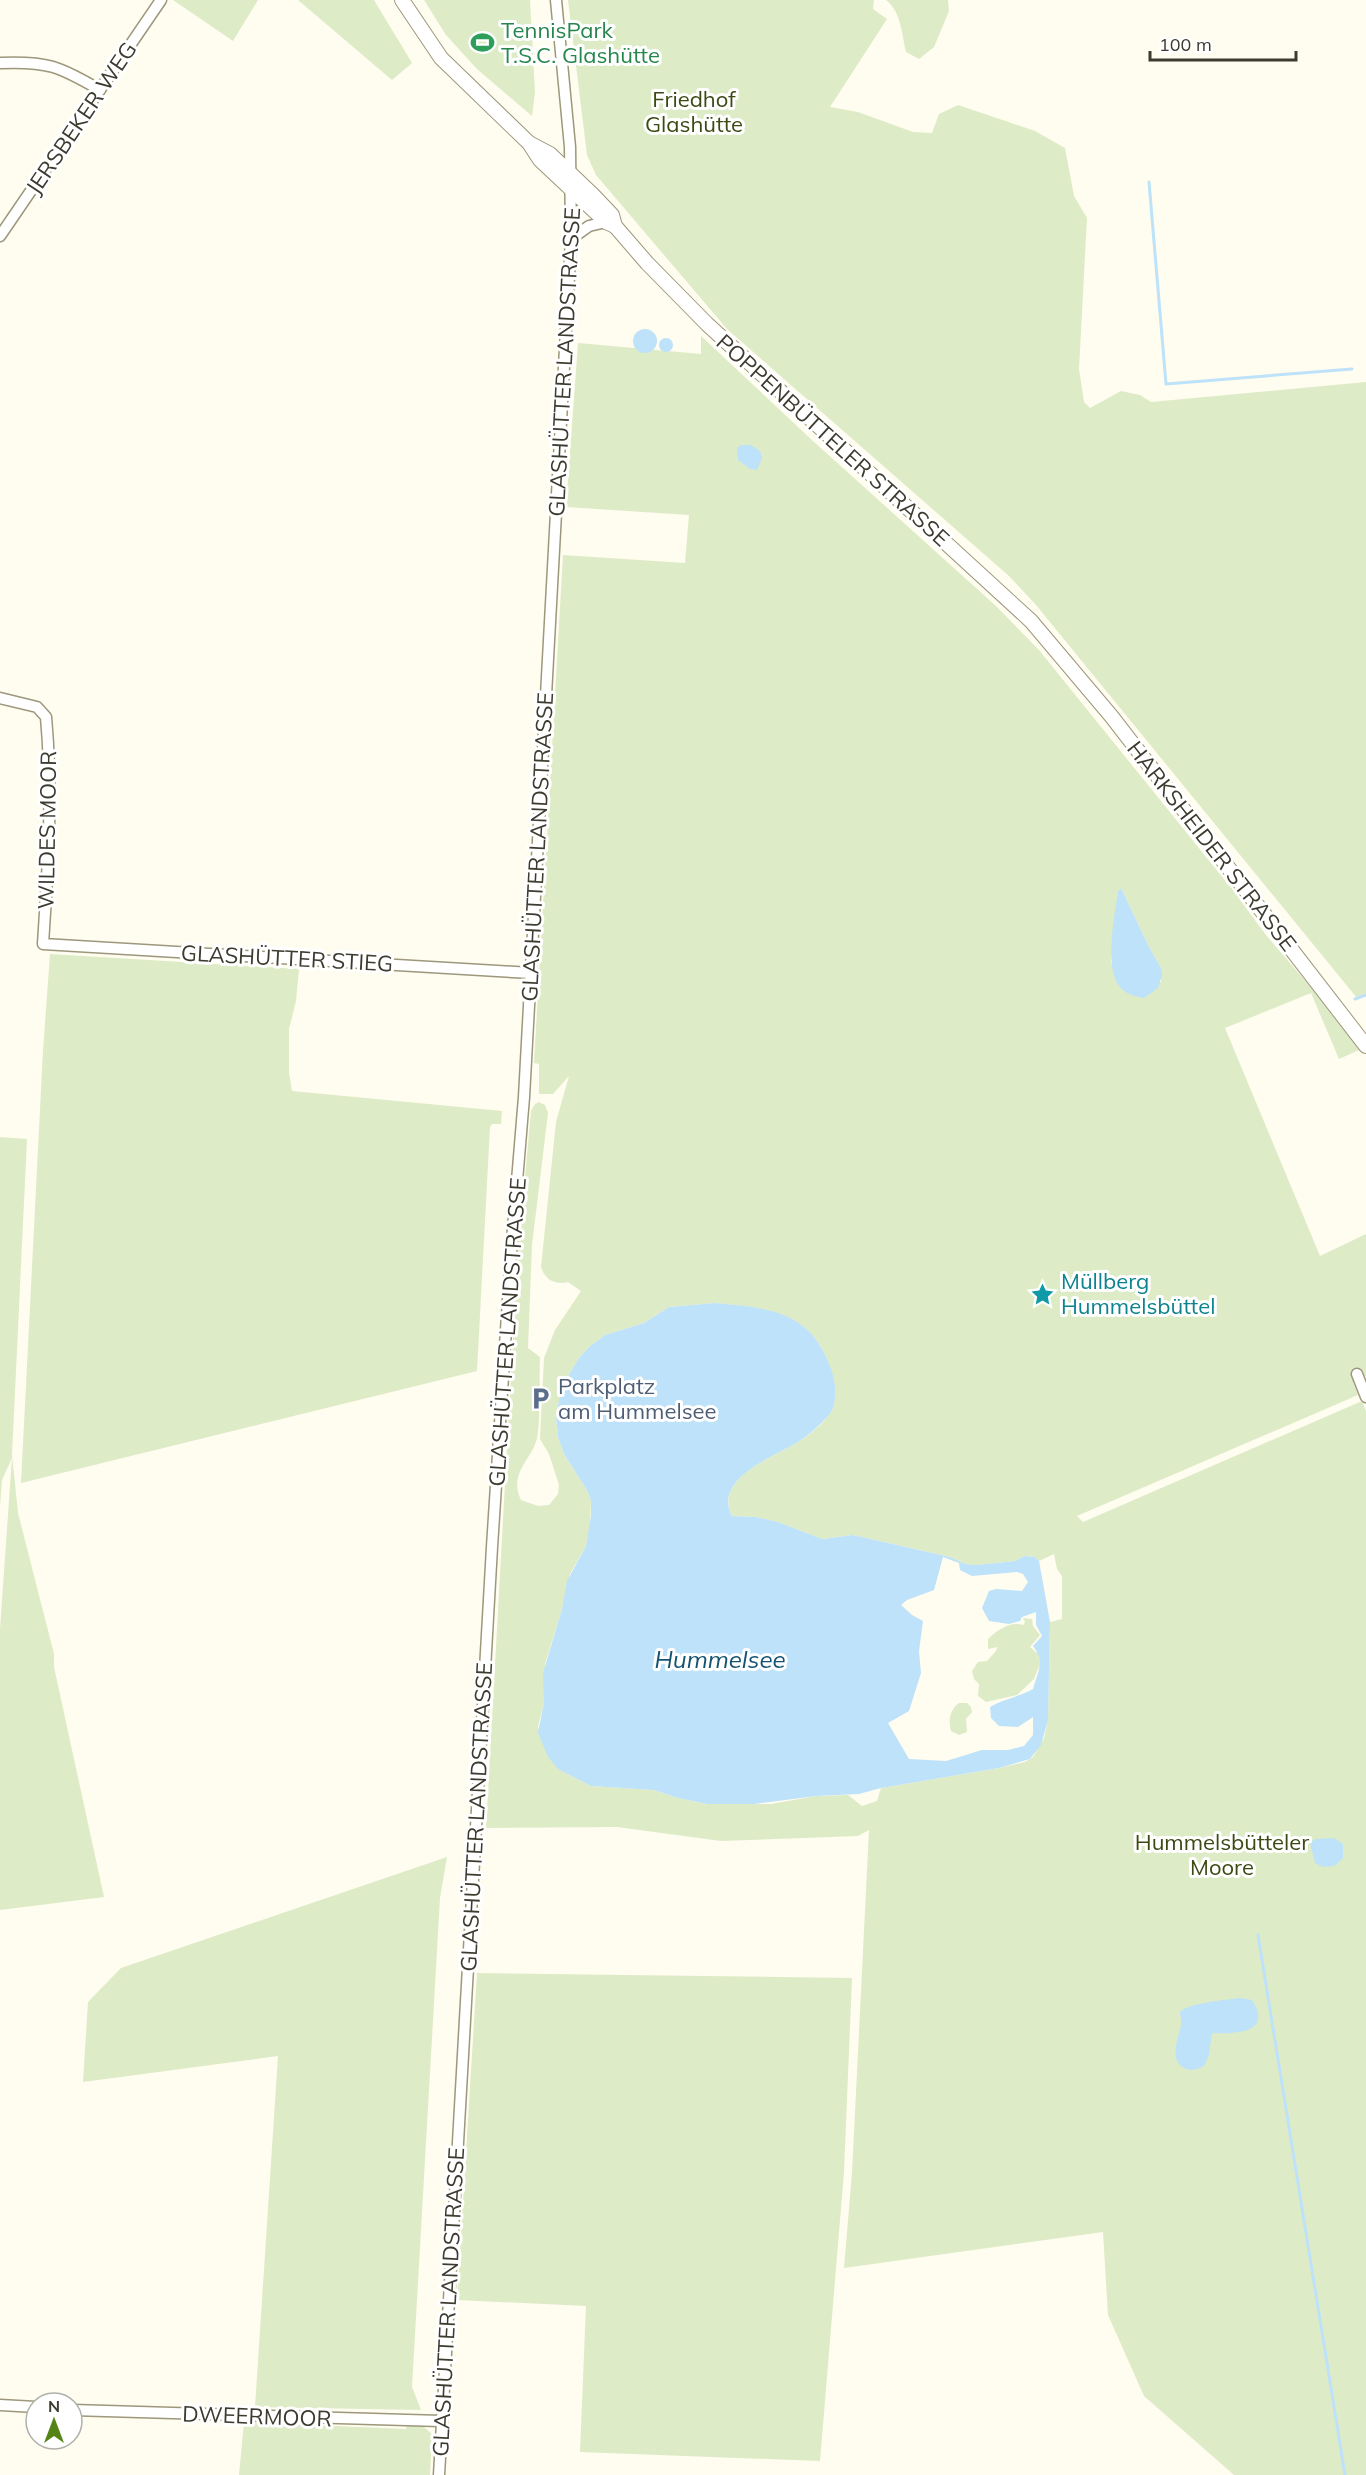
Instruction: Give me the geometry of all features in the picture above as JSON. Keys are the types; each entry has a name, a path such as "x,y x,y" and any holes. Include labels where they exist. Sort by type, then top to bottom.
{"main road":[{"name":"POPPENBÜTTELER STRASSE","path":"402,0 441,58 529,143 550,154 572,182 612,215 611,224 669,288 1020,609 1055,649"},
{"name":"HARKSHEIDER STRASSE","path":"1055,649 1119,727 1366,1046"}],"street":[{"name":"JERSBEKER WEG","path":"0,236 161,0"},
{"name":"GLASHÜTTER LANDSTRASSE","path":"439,2475 491,1559 531,973 571,239 572,182 556,0"},
{"path":"0,63 35,62 67,70 99,90"},
{"path":"571,239 589,226 611,224"},
{"name":"WILDES MOOR","path":"0,698 37,707 46,717 51,768 49,857 43,944"},
{"name":"GLASHÜTTER STIEG","path":"43,944 531,973"},
{"path":"1357,1374 1366,1397"},
{"path":"0,2405 24,2406"},
{"name":"DWEERMOOR","path":"84,2410 441,2421"}],"green space":[{"path":"173,0 258,0 233,41"},
{"path":"298,0 374,0 412,63 392,80"},
{"path":"424,0 530,0 535,92 532,116 477,69 446,35"},
{"name":"Friedhof Glashütte","path":"568,0 874,0 873,9 887,19 830,107 858,112 913,132 932,133 939,114 958,105 1035,131 1065,148 1074,196 1087,218 1079,369 1084,402 1090,408 1121,391 1140,395 1151,402 1366,382 1366,994 1357,998 1036,605 1009,576 727,329 596,175 587,155"},
{"path":"886,0 948,0 949,11 934,47 919,59 906,52 898,17"},
{"name":"Hummelsbütteler Moore","path":"701,336 813,441 996,606 1039,650 1359,1050 1339,1059 1311,993 1225,1028 1320,1256 1366,1234 1366,1376 1353,1382 1358,1395 1077,1516 1083,1522 1362,1401 1366,1411 1366,2475 1234,2475 1144,2396 1108,2315 1103,2232 844,2268 852,2173 869,1830 858,1836 721,1841 617,1827 486,1828 517,1266 531,1111 539,1102 545,1105 548,1113 532,1245 528,1348 540,1357 539,1420 537,1438 517,1482 521,1500 538,1506 549,1505 558,1494 559,1485 549,1454 540,1439 544,1358 555,1330 581,1291 568,1282 559,1283 551,1280 541,1267 556,1122 569,1076 553,1094 539,1094 539,1064 534,1063 563,555 685,563 689,515 566,507 578,343 701,354","holes":["1121,888 1161,968 1161,982 1119,986 1111,962 1118,891","715,1303 770,1311 801,1325 824,1351 835,1391 835,1402 825,1420 798,1442 749,1470 738,1479 731,1490 728,1502 732,1516 756,1517 778,1522 822,1539 853,1535 950,1557 965,1564 1015,1561 1025,1556 1035,1557 1039,1561 1054,1554 1057,1569 1062,1576 1062,1619 1050,1622 1048,1720 1044,1738 1033,1757 1025,1762 999,1768 881,1788 877,1801 862,1806 848,1795 816,1796 771,1804 707,1804 654,1790 591,1786 558,1769 538,1727 544,1702 545,1664 570,1574 586,1546 590,1527 591,1501 588,1492 564,1454 558,1437 556,1418 561,1388 579,1358 605,1335 644,1323 669,1307"]},
{"path":"50,954 299,969 296,1001 289,1029 289,1073 292,1091 502,1111 501,1124 492,1124 490,1127 477,1371 21,1483"},
{"path":"0,1137 27,1139 12,1455 18,1513 54,1654 54,1667 104,1897 0,1910 0,1629 12,1458 2,1480 0,1507"},
{"path":"1023,1618 1032,1619 1033,1626 1040,1635 1030,1647 1038,1654 1040,1664 1034,1679 1017,1695 986,1702 978,1696 979,1684 974,1679 972,1671 978,1662 987,1661 996,1651 997,1647 988,1649 988,1639 1004,1627 1014,1624 1023,1625 1025,1622"},
{"path":"959,1703 967,1703 972,1712 966,1719 967,1732 959,1735 951,1731 950,1716"},
{"path":"447,1857 440,1898 412,2387 421,2410 255,2407 278,2056 83,2082 88,2002 121,1968"},
{"path":"477,1973 852,1978 844,2172 820,2461 580,2452 586,2306 457,2300"},
{"path":"244,2422 406,2429 407,2424 424,2427 432,2434 430,2475 239,2475"}],"water":[{"path":"645,329 650,330 656,336 656,346 650,352 645,353 640,352 634,346 633,341 634,336 640,330"},
{"path":"666,338 671,340 673,345 671,350 666,352 661,350 659,345 661,340"},
{"path":"741,445 751,445 760,451 762,458 757,470 750,469 738,460 737,448"},
{"path":"1121,888 1161,968 1162,975 1158,988 1144,998 1121,989 1112,966 1113,926 1118,891"},
{"name":"Hummelsee","path":"715,1303 773,1311 789,1317 815,1338 825,1354 833,1375 835,1396 832,1411 802,1439 749,1470 738,1480 731,1490 728,1502 732,1516 756,1517 778,1522 822,1539 853,1535 950,1557 965,1564 1015,1561 1025,1556 1035,1557 1039,1561 1050,1622 1048,1720 1041,1745 1030,1759 999,1768 881,1788 859,1794 816,1796 754,1804 707,1804 654,1790 591,1786 558,1769 548,1757 538,1733 544,1702 543,1673 562,1609 567,1581 586,1546 591,1516 591,1501 588,1492 564,1454 558,1437 556,1418 561,1388 579,1358 605,1335 644,1323 669,1307","holes":["943,1557 959,1563 960,1570 972,1576 1017,1572 1023,1574 1028,1582 1022,1591 996,1589 989,1591 982,1608 989,1621 1009,1624 1036,1612 1036,1625 1042,1636 1033,1646 1040,1662 1033,1689 990,1707 991,1718 999,1726 1018,1727 1033,1717 1033,1735 1024,1746 1008,1750 982,1750 946,1761 909,1759 888,1723 909,1711 921,1673 919,1651 923,1621 901,1605 907,1600 934,1590"]},
{"path":"1334,1838 1343,1844 1343,1858 1334,1866 1323,1867 1315,1863 1310,1843 1315,1839"},
{"path":"1240,1998 1252,2000 1258,2011 1255,2026 1240,2032 1212,2033 1209,2055 1204,2066 1191,2070 1180,2066 1176,2049 1181,2024 1180,2012 1199,2004"}],"waterway":[{"path":"1149,182 1166,384 1352,369"},
{"path":"1355,999 1366,995"},
{"path":"1258,1935 1345,2475"}],"place":[{"name":"TennisPark T.S.C. Glashütte","path":"483,43"},
{"name":"Müllberg Hummelsbüttel","path":"1043,1294"},
{"name":"Parkplatz am Hummelsee","path":"540,1399"}]}
